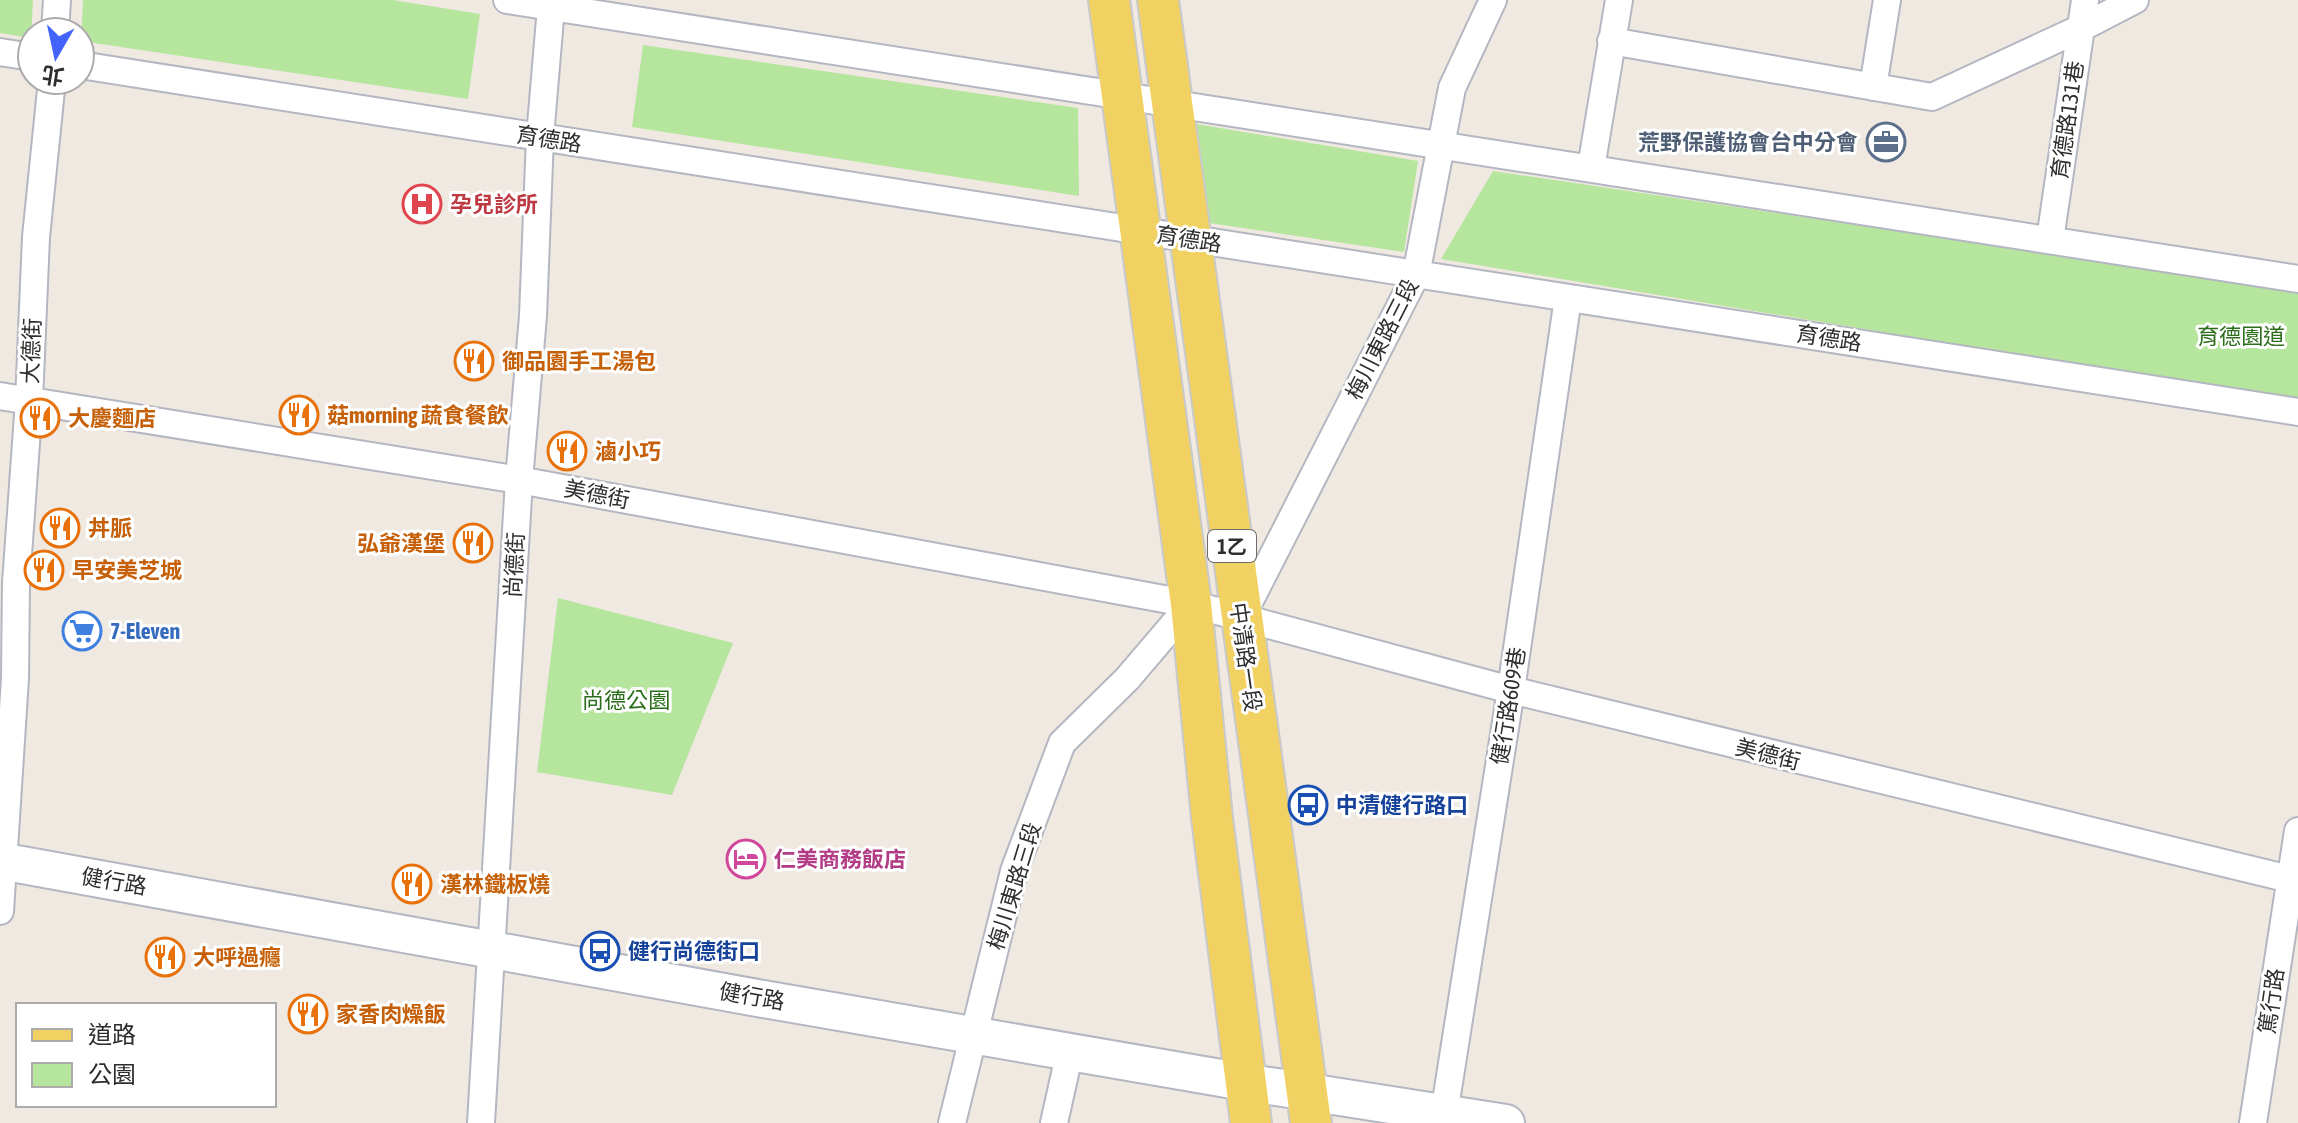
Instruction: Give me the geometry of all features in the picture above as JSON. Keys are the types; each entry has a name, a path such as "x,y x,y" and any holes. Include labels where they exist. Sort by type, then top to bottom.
{"main road":[{"name":"1乙","path":"1109,0 1191,604 1212,818 1251,1123"},
{"name":"中清路一段","path":"1158,0 1309,1108"}],"street":[{"path":"507,0 2298,279"},
{"name":"梅川東路三段","path":"1241,617 1416,275 1452,88 1493,0"},
{"path":"1591,168 1619,0"},
{"path":"1873,87 1887,0"},
{"name":"育德路131巷","path":"2050,240 2085,0"},
{"path":"1611,41 1932,97 2135,0"},
{"name":"尚德街","path":"481,1123 519,480 533,316 540,137 551,7"},
{"name":"育德路","path":"96,68 2298,412"},
{"name":"大德街","path":"0,911 15,678 16,583 29,401 36,237 50,96"},
{"name":"健行路609巷","path":"1444,1114 1511,690 1568,298"},
{"name":"美德街","path":"0,396 519,480 1191,604 1511,690 2294,880"},
{"name":"梅川東路三段","path":"952,1123 1014,871 1062,743 1127,679 1191,604"},
{"name":"篤行路","path":"2253,1123 2294,880 2298,831"},
{"name":"健行路","path":"2,861 763,999 1244,1082 1309,1108 1444,1114 1506,1123"},
{"path":"1054,1123 1070,1051"}],"green space":[{"path":"0,0 33,0 32,16 16,16 16,36 0,33"},
{"path":"83,0 393,0 480,14 468,99 96,43 96,16 82,16"},
{"path":"643,45 1078,108 1079,196 632,127"},
{"path":"1196,124 1418,161 1404,252 1209,223"},
{"name":"育德園道","path":"1493,171 2298,290 2298,401 1441,259"},
{"name":"尚德公園","path":"558,598 733,643 672,795 537,772"}],"place":[{"name":"荒野保護協會台中分會","path":"1886,142"},
{"name":"孕兒診所","path":"422,204"},
{"name":"御品園手工湯包","path":"474,361"},
{"name":"菇morning 蔬食餐飲","path":"299,415"},
{"name":"大慶麵店","path":"40,418"},
{"name":"滷小巧","path":"567,451"},
{"name":"丼脈","path":"60,528"},
{"name":"弘爺漢堡","path":"473,543"},
{"name":"早安美芝城","path":"44,570"},
{"name":"7-Eleven","path":"82,631"},
{"name":"中清健行路口","path":"1308,805"},
{"name":"仁美商務飯店","path":"746,859"},
{"name":"漢林鐵板燒","path":"412,884"},
{"name":"健行尚德街口","path":"600,951"},
{"name":"大呼過癮","path":"165,957"},
{"name":"家香肉燥飯","path":"308,1014"}]}
